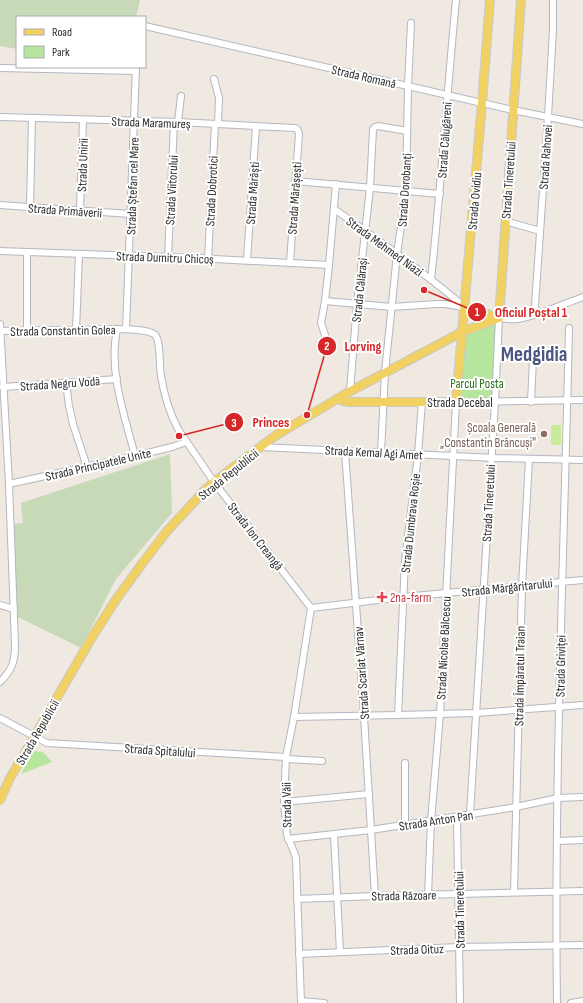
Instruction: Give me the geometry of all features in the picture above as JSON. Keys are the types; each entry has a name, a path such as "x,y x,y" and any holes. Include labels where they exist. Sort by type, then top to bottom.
{"main road":[{"name":"Strada Ovidiu","path":"456,402 490,0"},
{"name":"Strada Tineretului","path":"499,318 521,0"},
{"name":"Strada Mehmed Niazi","path":"465,307 499,318"},
{"name":"Strada Republicii","path":"0,800 10,778 34,736 115,601 167,531 214,482 275,436 350,391 462,332 499,318"},
{"name":"Strada Decebal","path":"338,398 349,402 456,402"}],"street":[{"name":"Strada Călugăreni","path":"432,280 456,0"},
{"name":"Strada Rahovei","path":"536,314 535,305 553,30 553,0"},
{"name":"Strada Dorobanți","path":"381,452 385,372 397,254 406,191 408,86 412,23"},
{"name":"Strada Romană","path":"146,26 482,103 583,124"},
{"path":"0,68 136,69"},
{"name":"Strada Ștefan cel Mare","path":"126,329 136,69"},
{"name":"Strada Dobrotici","path":"208,259 219,98 214,79"},
{"name":"Strada Viitorului","path":"168,257 176,122 181,96"},
{"name":"Strada Maramureș","path":"0,117 176,122 295,128 299,133"},
{"path":"30,207 32,118"},
{"name":"Strada Unirii","path":"80,211 83,120"},
{"name":"Strada Mărăști","path":"247,260 256,126"},
{"name":"Strada Călărași","path":"350,391 370,188 373,129 378,126 407,131"},
{"name":"Strada Mărășești","path":"290,262 299,133"},
{"path":"295,181 440,194"},
{"path":"326,341 321,323 329,265 336,184"},
{"name":"Strada Primăverii","path":"0,205 131,214"},
{"name":"Strada Mehmed Niazi","path":"334,209 432,280 465,307"},
{"path":"505,221 540,231"},
{"name":"Strada Dumitru Chicoș","path":"0,251 247,260 329,265"},
{"path":"27,252 27,330"},
{"path":"76,330 79,254"},
{"path":"454,299 466,296"},
{"name":"Strada Republicii","path":"499,318 516,319 536,314 583,297"},
{"path":"325,301 392,307 436,304 465,307"},
{"name":"Strada Tineretului","path":"470,814 499,318"},
{"path":"0,324 3,387 3,433 9,484 15,654 10,670 0,682"},
{"name":"Strada Griviței","path":"557,1003 556,891 561,582 569,328"},
{"path":"117,329 114,356 117,379 120,399 135,456"},
{"name":"Strada Constantin Golea","path":"0,331 126,329"},
{"name":"Strada Ion Creangă","path":"126,329 153,333 156,336 159,345 161,375 165,395 173,420 186,442 214,482 312,608"},
{"path":"531,402 533,359"},
{"name":"Strada Negru Vodă","path":"3,387 117,379"},
{"path":"66,382 73,424 87,467"},
{"name":"Strada Decebal","path":"456,402 583,400"},
{"name":"Strada Dumbrava Roșie","path":"398,715 405,560 418,455 422,402"},
{"name":"Strada Nicolae Bălcescu","path":"428,895 440,714 456,402"},
{"name":"Strada Principatele Unite","path":"9,484 135,456 186,442"},
{"name":"Strada Kemal Agi Amet","path":"260,447 491,458 583,460"},
{"name":"Strada Scarlat Vârnav","path":"345,451 375,896"},
{"name":"Strada Împăratul Traian","path":"514,892 522,586 529,459"},
{"name":"Strada Mărgăritarului","path":"312,608 583,580"},
{"path":"0,605 14,608"},
{"name":"Strada Văii","path":"301,1002 296,858 287,835 284,802 286,758 312,608"},
{"path":"294,716 476,713 583,706"},
{"name":"Strada Spitalului","path":"0,718 47,743 286,758"},
{"path":"286,758 322,761"},
{"path":"404,825 405,763"},
{"path":"284,802 369,794"},
{"name":"Strada Anton Pan","path":"288,839 371,830 516,807 558,798 583,797"},
{"name":"Strada Tineretului","path":"457,817 460,1003"},
{"path":"334,835 340,952"},
{"path":"557,841 583,840"},
{"name":"Strada Răzoare","path":"297,899 583,891"},
{"name":"Strada Oituz","path":"299,954 459,947 583,944"},
{"path":"571,1003 583,1001"},
{"path":"301,1002 324,1003"}],"green space":[{"path":"0,0 140,0 136,16 16,16 16,49 0,46"},
{"name":"Parcul Posta","path":"499,318 495,402 456,402 462,332"},
{"path":"551,425 561,425 561,445 551,445"},
{"path":"170,454 172,513 116,579 81,648 16,616 13,524 23,523 21,503"},
{"path":"34,751 43,752 52,762 21,774"}],"place":[{"name":"Oficiul Poștal 1","path":"424,290"},
{"name":"Lorving","path":"307,415"},
{"name":"Școala Generală „Constantin Brâncuși\"","path":"544,434"},
{"name":"Princes","path":"179,436"},
{"name":"2na-farm","path":"382,597"}],"district":[{"name":"Medgidia","path":"534,354"}]}
